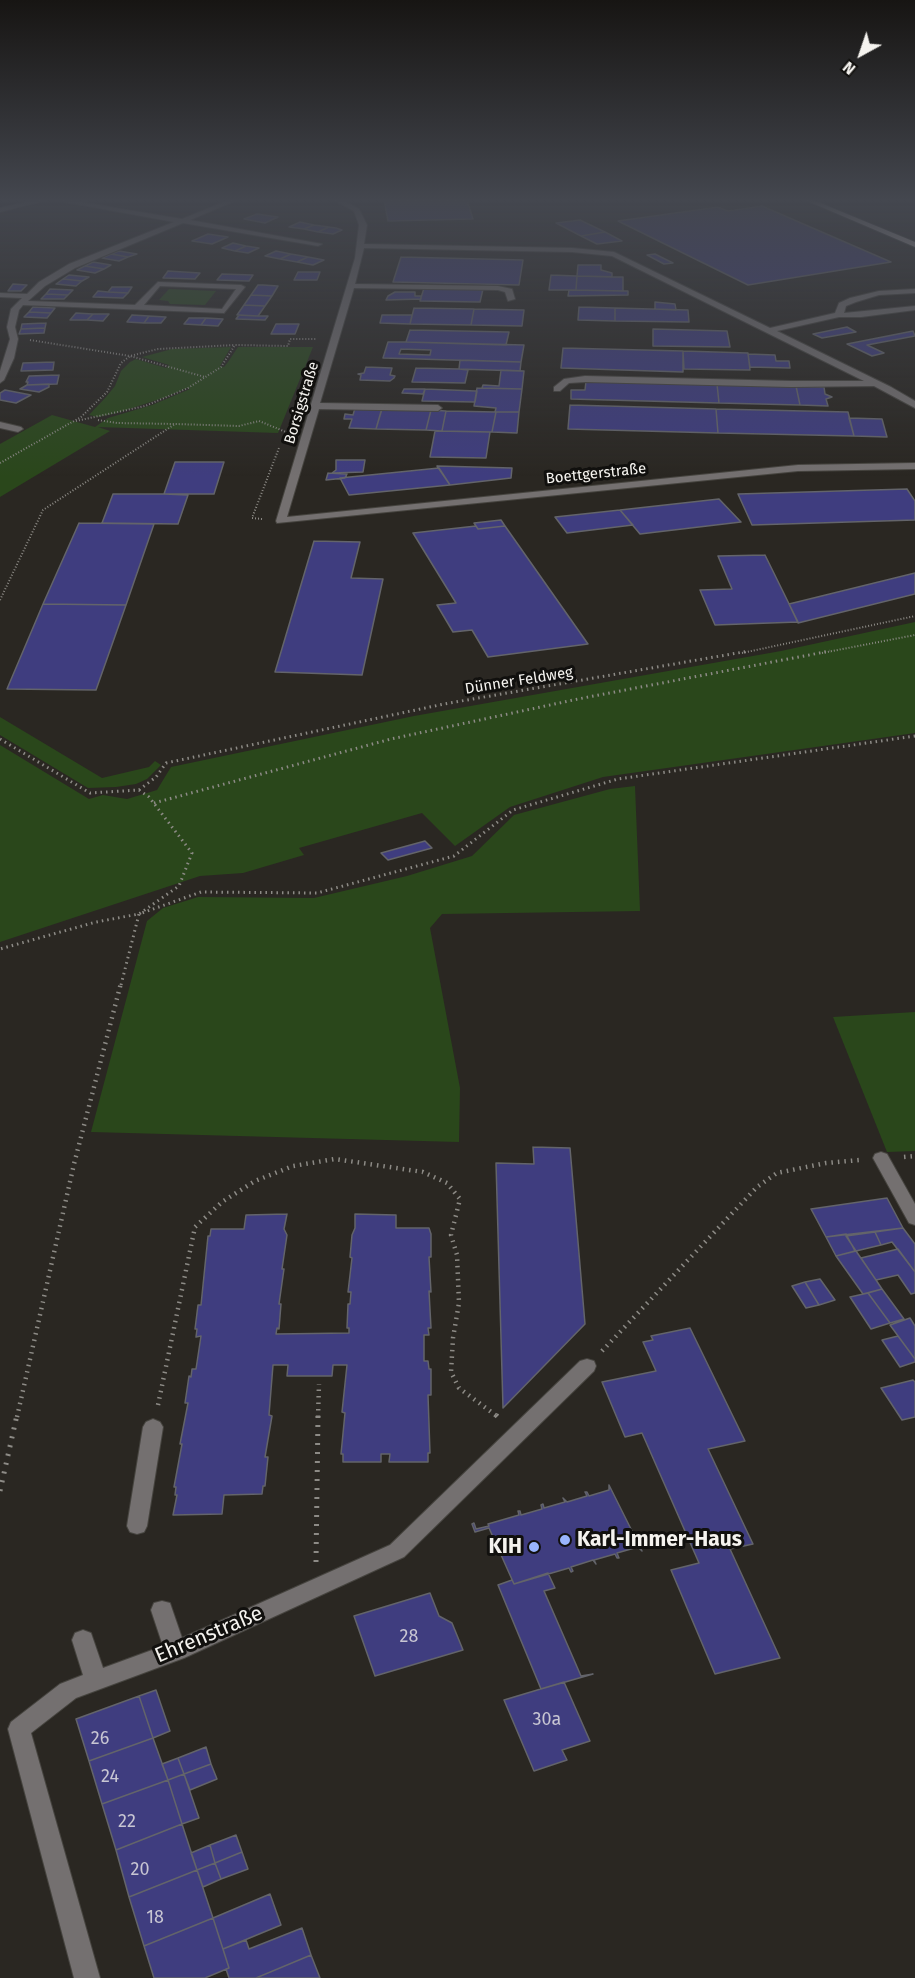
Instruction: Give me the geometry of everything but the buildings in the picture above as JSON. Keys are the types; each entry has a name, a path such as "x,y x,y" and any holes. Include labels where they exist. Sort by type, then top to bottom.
{"street":[{"path":"1,375 10,358 14,339 11,327 17,304 32,292"},
{"path":"138,308 151,292"},
{"path":"0,295 17,304 224,311 237,292"},
{"name":"Borsigstraße","path":"281,520 349,292"},
{"path":"509,292 511,299"},
{"path":"693,292 877,383 915,405"},
{"path":"838,315 842,305 878,292"},
{"path":"771,330 838,315 861,315 915,308"},
{"path":"557,389 567,381 585,379 877,383"},
{"path":"833,384 851,394"},
{"path":"315,406 438,408"},
{"path":"0,425 18,429"},
{"name":"Boettgerstraße","path":"281,520 798,468 915,466"},
{"path":"881,1158 915,1220"},
{"name":"Ehrenstraße","path":"87,1978 19,1729 68,1691 176,1651 397,1551 587,1366"},
{"path":"137,1526 153,1426"},
{"path":"162,1610 176,1651"},
{"path":"83,1640 96,1680"}],"path":[{"path":"14,339 34,340 130,356 206,377"},
{"path":"0,462 81,417 107,392 121,363 130,356 158,349 235,345 288,346 290,339 318,339"},
{"path":"72,422 93,419 168,398 221,367 235,345"},
{"path":"93,419 117,423 238,426 259,422 286,432"},
{"path":"0,600 43,510 175,424"},
{"name":"Dünner Feldweg","path":"139,790 156,777 166,763 444,704 702,661 915,616"},
{"path":"154,803 391,739 578,699 915,635"},
{"path":"0,949 96,922 139,914 201,892 317,893 454,856 513,810 618,779 915,736"},
{"path":"0,739 90,793 139,790 154,803 192,853 179,886 139,914 74,1164 0,1491"},
{"path":"587,1366 757,1187 777,1173 826,1163 915,1156"},
{"path":"153,1426 184,1288 189,1246 195,1227 222,1202 255,1181 293,1166 335,1159 423,1172 447,1183 460,1199 451,1235 457,1255 459,1303 453,1338 452,1372 459,1388 519,1433"},
{"path":"316,1589 320,1384"}],"green space":[{"path":"166,292 215,292 205,305 170,304 168,301 159,300"},
{"path":"231,347 220,366 224,367 238,347 313,347 278,433 98,427 110,431 0,497 0,444 52,415 95,427 108,418 152,405 190,389 187,388 117,413 98,417 89,415 115,386 121,371 136,359 166,368 169,365 142,357 172,349"},
{"path":"915,622 915,733 603,777 510,807 455,846 422,813 299,848 304,855 243,873 200,876 0,942 0,745 89,799 103,795 127,799 157,790 171,767 414,716 781,651"},
{"path":"0,717 102,778 149,767 155,761 161,765 147,779 136,784 88,788 0,735"},
{"path":"635,786 640,911 442,914 430,928 460,1088 459,1142 91,1132 147,921 163,908 198,897 314,898 407,876 472,856 514,815 610,789"},
{"path":"915,1012 915,1151 887,1152 833,1017"}],"place":[{"name":"Karl-Immer-Haus","path":"565,1540"},
{"name":"KIH","path":"534,1547"}]}
